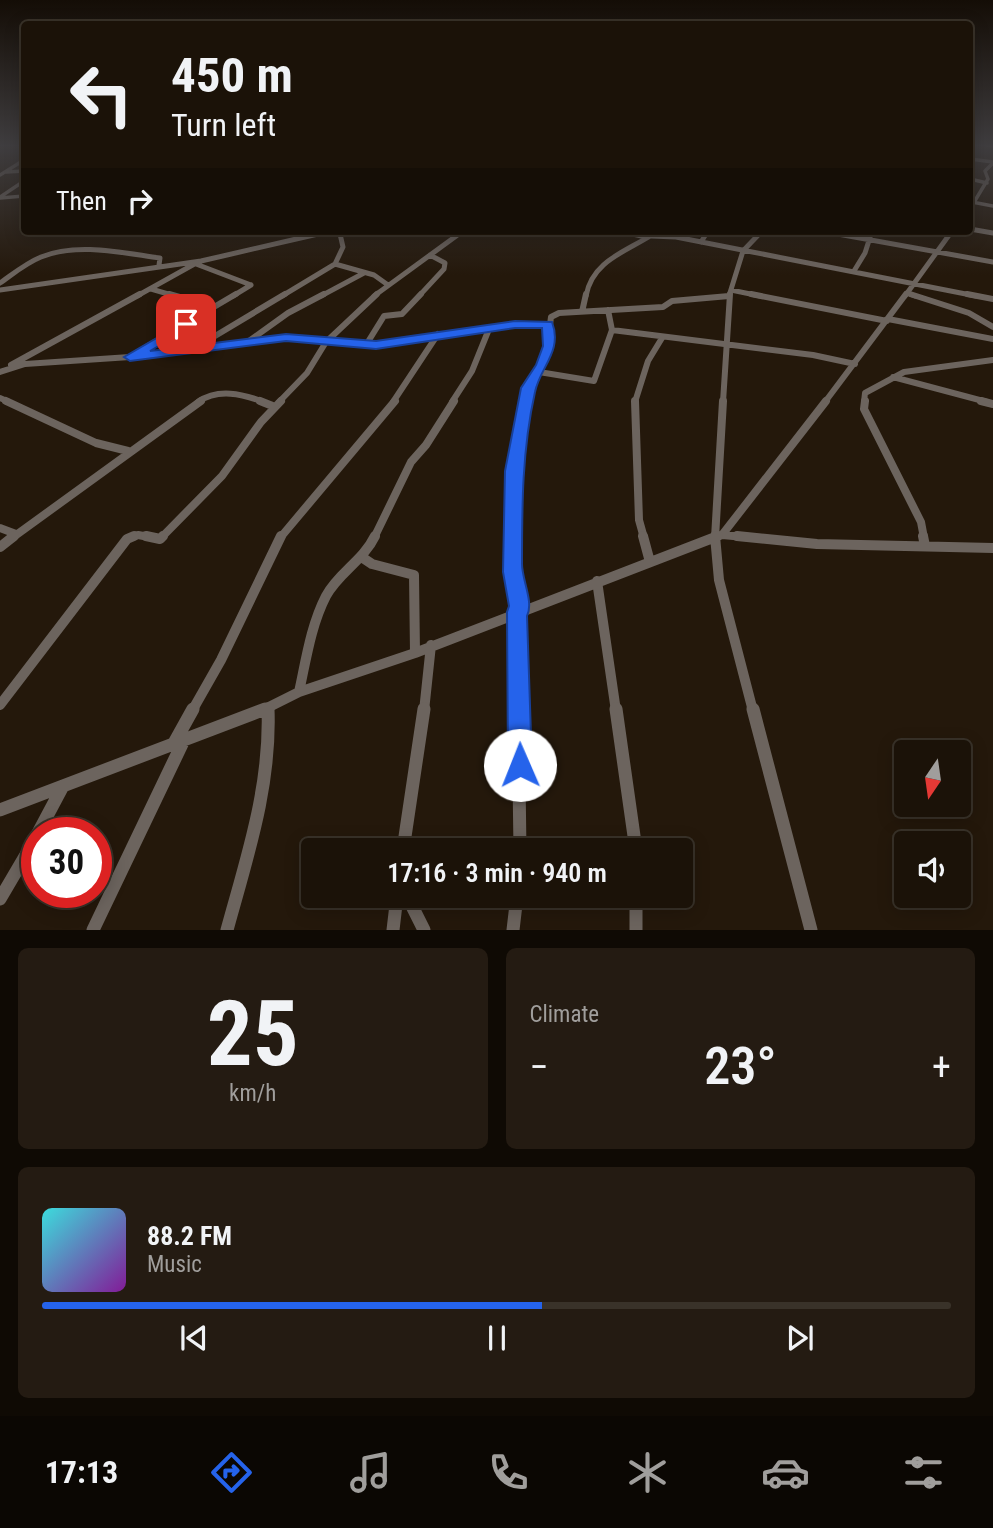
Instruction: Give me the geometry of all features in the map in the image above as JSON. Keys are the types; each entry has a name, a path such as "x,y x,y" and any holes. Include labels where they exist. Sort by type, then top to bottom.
{"street":[{"path":"0,197 21,196"},
{"path":"973,202 993,205"},
{"path":"973,230 993,233"},
{"path":"0,290 159,265 199,262 306,236 323,235"},
{"path":"197,347 335,264 343,247 340,235"},
{"path":"0,705 127,539 138,535 160,539 212,487 275,407 307,373 326,342 388,285 458,235"},
{"path":"639,235 676,237 993,299"},
{"path":"582,312 586,290 596,270 652,235"},
{"path":"701,242 705,235"},
{"path":"758,235 743,251 730,293 719,580 811,929"},
{"path":"842,235 993,262"},
{"path":"857,271 871,235"},
{"path":"719,537 855,364 949,235"},
{"path":"0,283 39,258 54,253 109,252 160,258 159,265"},
{"path":"366,345 384,316 402,314 444,270 445,263 430,255"},
{"path":"3,370 33,351 199,262"},
{"path":"130,357 251,285 199,262"},
{"path":"335,264 364,273 388,285"},
{"path":"247,342 288,313 364,273"},
{"path":"151,289 183,298 206,312"},
{"path":"520,838 518,611 512,572 513,471 528,388 539,372 549,346 548,324 554,313 663,307 672,301 730,293 993,339"},
{"path":"907,293 969,313 993,327"},
{"path":"539,372 594,381 612,330 608,310"},
{"path":"3,370 32,363 130,357 295,337 366,345 438,334 548,324"},
{"path":"299,692 310,638 327,594 363,558 376,538 411,462 426,445 472,371 489,329"},
{"path":"612,330 813,355 855,364"},
{"path":"93,929 178,743 279,539 397,398 438,334"},
{"path":"650,562 637,502 635,443 638,436 634,410 637,389 662,338"},
{"path":"925,547 921,522 864,409 864,393 904,372 993,360"},
{"path":"893,377 993,404"},
{"path":"0,547 128,451 207,396 223,393 247,395 275,407"},
{"path":"0,398 96,443 128,451"},
{"path":"0,528 16,534"},
{"path":"0,810 268,708 299,692 415,653 518,611 719,537 817,544 993,548"},
{"path":"363,558 372,564 414,575 415,653"},
{"path":"597,582 634,838"},
{"path":"405,838 423,732 431,645"},
{"path":"228,929 265,778 271,736 268,708"},
{"path":"46,817 63,786"},
{"path":"0,900 21,863"},
{"path":"393,929 396,908"},
{"path":"413,908 424,929"},
{"path":"513,929 516,908"},
{"path":"636,908 636,929"}],"route":[{"path":"186,324 130,357 286,337 350,345 376,345 438,334 548,324 549,346 543,365 528,388 513,471 512,572 520,610 517,612 520,765"}]}
